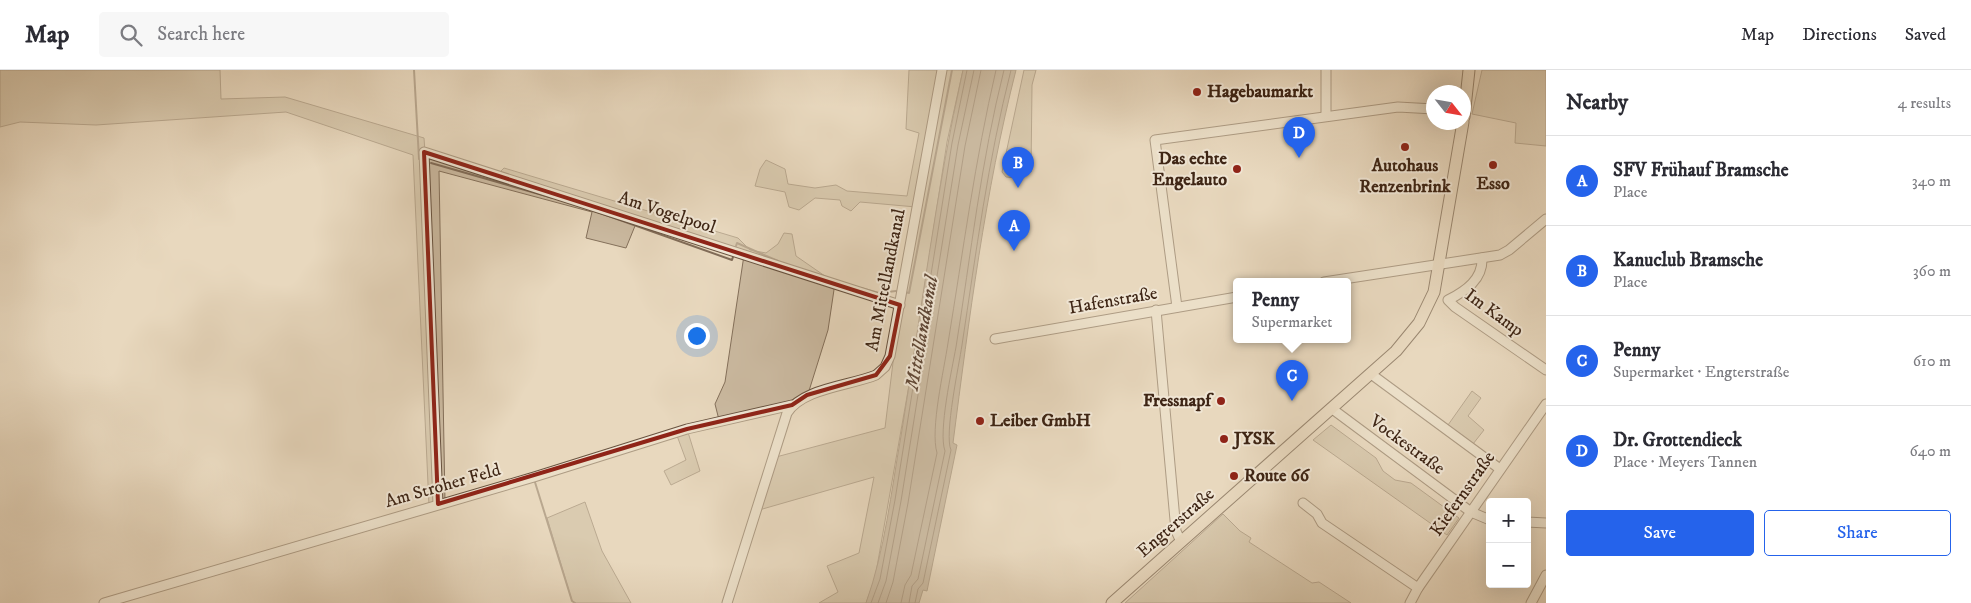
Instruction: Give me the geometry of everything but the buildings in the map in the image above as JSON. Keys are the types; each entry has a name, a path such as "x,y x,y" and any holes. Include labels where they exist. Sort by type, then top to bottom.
{"main road":[{"path":"1467,85 1469,70"},
{"name":"Engterstraße","path":"1112,603 1404,344 1420,323 1434,292 1462,130"}],"street":[{"name":"Am Mittellandkanal","path":"792,405 808,395 864,380 881,371 890,356 942,70"},
{"path":"1326,70 1326,115"},
{"path":"1177,307 1155,140 1326,115 1398,107 1426,109"},
{"name":"Am Vogelpool","path":"438,504 424,152 900,305"},
{"path":"1350,278 1482,258 1510,250 1546,219"},
{"name":"Im Kamp","path":"1482,258 1483,269 1480,276 1460,294 1448,300 1455,307 1546,370"},
{"name":"Hafenstraße","path":"995,338 1233,298"},
{"path":"1156,310 1176,531 1181,542"},
{"path":"1371,374 1500,469"},
{"name":"Kiefernstraße","path":"1410,603 1418,588 1546,404"},
{"path":"727,603 787,413 792,405"},
{"name":"Am Stroher Feld","path":"104,603 534,477 687,429 792,405"},
{"name":"Vockestraße","path":"1331,408 1471,512 1486,518"},
{"path":"1303,503 1317,514 1322,523 1418,588"},
{"path":"1531,522 1546,523"},
{"path":"1531,603 1546,575"}],"highlighted area":[{"path":"424,152 900,305 890,356 876,375 807,395 792,405 687,429 438,504"}],"shaded area":[{"path":"0,70 220,70 221,99 285,97 424,138 425,152 497,175 504,168 738,238 750,250 766,253 778,244 784,233 792,234 796,256 835,283 828,330 808,394 797,397 793,407 719,420 715,404 725,382 744,255 637,221 626,248 586,238 592,212 439,171 445,502 429,506 413,155 286,112 96,125 20,122 0,127"},
{"path":"909,70 963,70 947,142 912,368 875,578 866,603 819,603 838,592 827,566 859,553 874,477 759,510 776,457 885,428 900,305 916,207 860,202 851,211 842,206 840,200 815,198 799,210 789,207 785,192 755,186 760,169 766,160 785,169 788,184 815,188 836,185 847,191 907,196 919,133 906,129"},
{"path":"1024,70 1036,70 1032,85 1031,172 1020,171 1016,178 1006,177 1002,172"},
{"path":"1482,70 1546,70 1546,146 1515,143 1516,123 1472,114"},
{"path":"1472,391 1481,398 1468,416 1484,430 1473,444 1448,425"},
{"path":"1331,425 1376,458 1383,471 1395,480 1411,483 1459,518 1447,535 1313,440"},
{"path":"687,429 700,471 671,485 664,471 686,460 676,433"},
{"path":"585,502 602,551 631,603 575,603 572,601 547,518"},
{"path":"1223,514 1240,531 1251,538 1249,542 1312,583 1319,582 1351,603 1125,603"}],"water":[{"name":"Mittellandkanal","path":"963,70 1016,70 995,162 979,256 953,443 957,445 927,591 923,590 919,603 866,603 873,583 887,521 937,207"}],"waterway":[{"path":"414,70 419,159"},
{"name":"Mittellandkanal","path":"905,292 909,293 952,70"},
{"path":"431,163 553,198"},
{"path":"589,209 732,260 733,257"},
{"path":"736,246 737,243 778,261"},
{"path":"861,288 879,293 896,291"},
{"path":"534,479 572,601 575,603"}],"place":[{"name":"Hagebaumarkt","path":"1197,92"},
{"name":"Autohaus Renzenbrink","path":"1405,147"},
{"name":"Dr. Grottendieck","path":"1299,158"},
{"name":"Esso","path":"1493,165"},
{"name":"Das echte Engelauto","path":"1237,169"},
{"name":"Kanuclub Bramsche","path":"1018,188"},
{"name":"SFV Frühauf Bramsche","path":"1014,251"},
{"name":"Fressnapf","path":"1221,401"},
{"name":"Penny","path":"1292,401"},
{"name":"Leiber GmbH","path":"980,421"},
{"name":"JYSK","path":"1224,439"},
{"name":"Route 66","path":"1234,476"}]}
